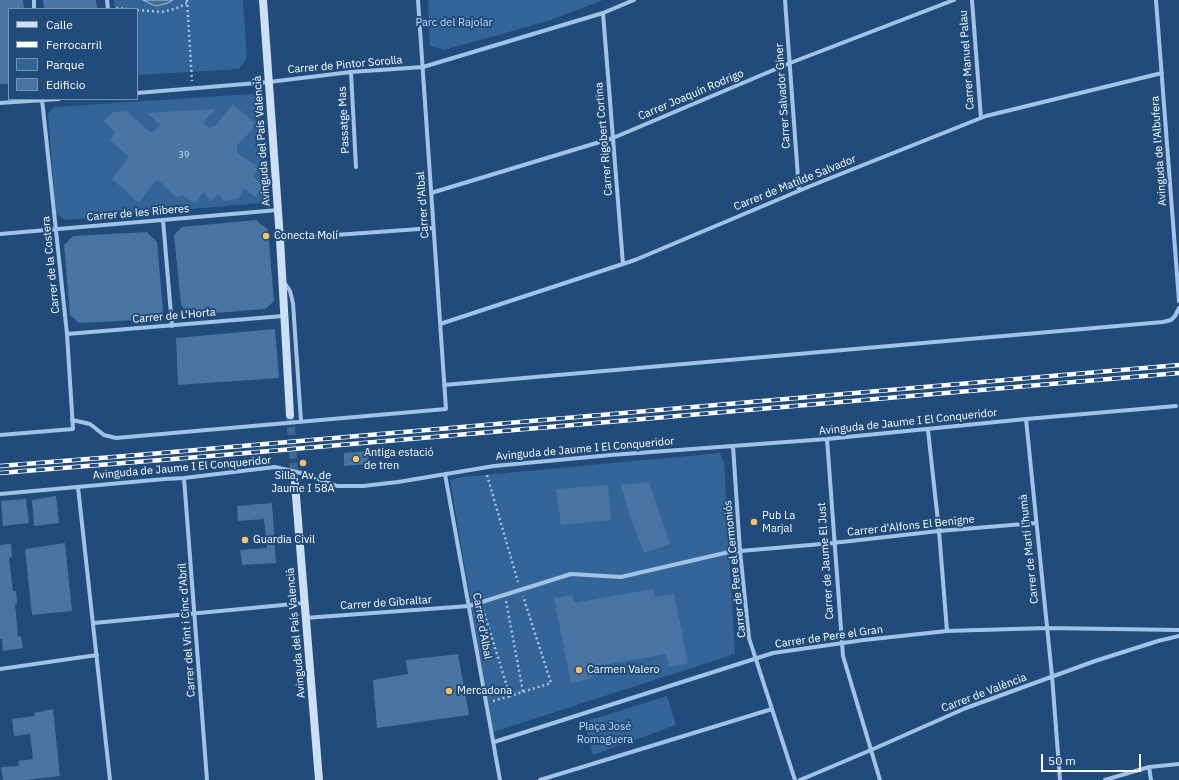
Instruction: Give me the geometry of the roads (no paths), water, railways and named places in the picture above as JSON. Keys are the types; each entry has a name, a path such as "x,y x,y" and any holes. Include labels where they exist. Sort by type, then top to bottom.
{"street":[{"name":"Avinguda del País Valencià","path":"263,0 280,239 283,316 290,415"},
{"name":"Carrer d'Albal","path":"300,421 446,409 418,0"},
{"name":"Carrer de Pintor Sorolla","path":"138,93 269,82 351,72 423,67 603,13 634,0"},
{"name":"Carrer Salvador Giner","path":"785,0 799,191"},
{"name":"Carrer Joaquín Rodrigo","path":"431,193 613,138 790,63 954,0"},
{"name":"Carrer Manuel Palau","path":"972,0 981,118"},
{"name":"Avinguda de l'Albufera","path":"1156,0 1179,301"},
{"name":"Carrer Rigobert Cortina","path":"603,13 623,264"},
{"name":"Passatge Mas","path":"351,72 356,167"},
{"name":"Carrer de Matilde Salvador","path":"440,324 634,260 799,191 981,118 1162,73"},
{"path":"0,103 42,100"},
{"name":"Carrer de la Costera","path":"0,435 73,429 67,334 42,100"},
{"name":"Carrer de les Riberes","path":"0,234 278,210"},
{"path":"163,220 172,326"},
{"path":"280,239 433,228"},
{"name":"Avinguda del País Valencià","path":"282,280 290,291 293,303 300,421"},
{"path":"444,385 1163,322 1170,320 1175,316 1179,308"},
{"name":"Carrer de L'Horta","path":"67,334 283,316"},
{"name":"Avinguda de Jaume I El Conqueridor","path":"0,494 184,478 275,467 305,474 337,486 363,486 485,467 827,439 1176,406"},
{"name":"Carrer de Martí l'humà","path":"1026,419 1052,676 1060,780"},
{"path":"72,420 90,424 104,435 116,438 300,421"},
{"path":"928,430 939,531 947,631"},
{"name":"Carrer de Jaume El Just","path":"827,439 842,656 880,780"},
{"name":"Carrer de Pere el Cermoniós","path":"733,446 740,551 749,638 795,780"},
{"name":"Carrer d'Albal","path":"445,474 500,780"},
{"name":"Carrer del Vint i Cinc d'Abril","path":"184,478 207,780"},
{"name":"Avinguda del País Valencià","path":"295,484 319,780"},
{"path":"78,487 110,780"},
{"name":"Carrer d'Alfons El Benigne","path":"521,590 571,574 621,577 729,552 1036,523"},
{"name":"Carrer de Gibraltar","path":"305,618 469,606 521,590"},
{"path":"94,623 304,603"},
{"name":"Carrer de Pere el Gran","path":"494,742 773,653 947,631 1047,628 1179,630"},
{"name":"Carrer de València","path":"800,780 966,708 1095,661 1151,643 1179,636"},
{"path":"0,669 97,655"},
{"path":"540,780 772,709"},
{"path":"1105,780 1149,768 1179,764"},
{"path":"1149,768 1151,780"}],"tunnel":[{"path":"290,415 295,484"}],"railway":[{"path":"0,466 1179,365"},
{"path":"0,473 1179,373"}],"place":[{"name":"Conecta Molí","path":"266,236"},
{"name":"Antiga estació de tren","path":"356,459"},
{"name":"Silla, Av. de Jaume I 58A","path":"303,463"},
{"name":"Pub La Marjal","path":"754,522"},
{"name":"Guardia Civil","path":"245,540"},
{"name":"Carmen Valero","path":"579,670"},
{"name":"Mercadona","path":"449,691"}],"park label":[{"name":"Parc del Rajolar","path":"454,23"},
{"name":"Plaça José Romaguera","path":"605,733"}]}
